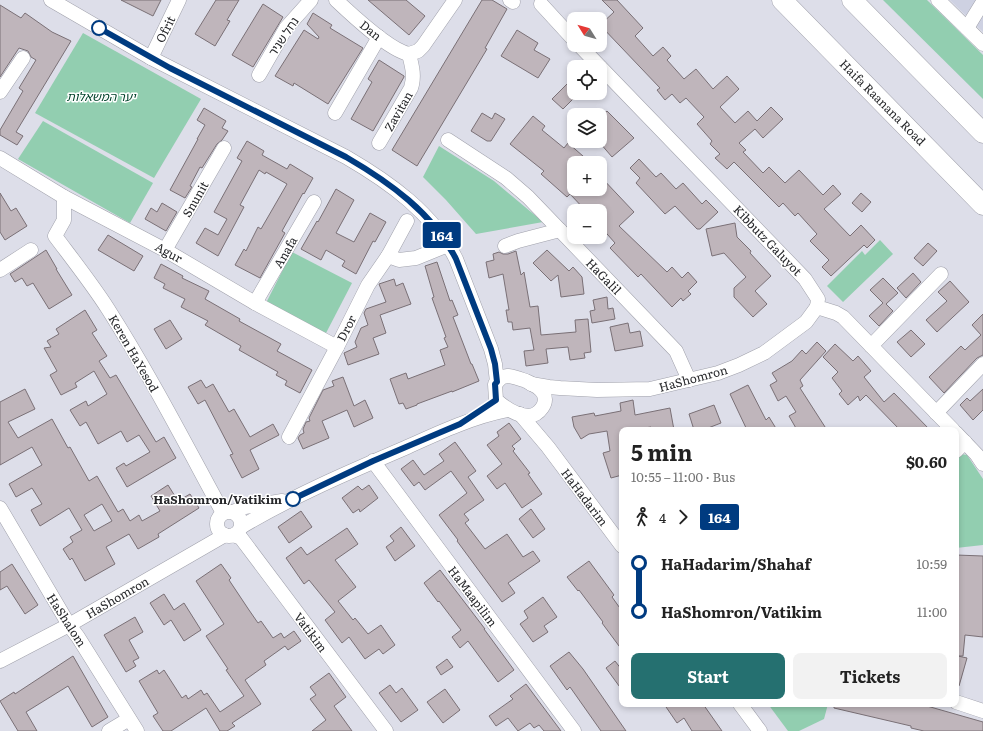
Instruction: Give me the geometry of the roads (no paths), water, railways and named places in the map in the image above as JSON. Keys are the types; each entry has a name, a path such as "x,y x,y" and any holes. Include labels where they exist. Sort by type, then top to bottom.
{"highway":[{"name":"Haifa Raanana Road","path":"782,0 983,205"},
{"path":"852,0 983,133"}],"street":[{"path":"51,0 151,58 371,171 416,206 439,231 456,259 491,349 495,364 497,382 495,384 496,400 514,412 530,416 543,407 545,397 536,386 516,377 508,376 502,377 497,382"},
{"name":"Ofrit","path":"151,58 179,0"},
{"name":"נחל שניר","path":"258,75 286,28 311,0"},
{"name":"Dan","path":"336,0 395,49 402,53 409,54"},
{"path":"409,54 418,51 423,46 455,0"},
{"path":"938,0 983,44"},
{"path":"967,28 983,2"},
{"path":"540,4 567,33"},
{"path":"335,113 379,37"},
{"name":"Kibbutz Galuyot","path":"586,52 805,279 818,299 817,307"},
{"name":"Zavitan","path":"379,143 411,88 414,80 413,68 409,54"},
{"path":"0,92 23,58"},
{"name":"HaGalil","path":"448,140 506,178 528,197 676,351 689,380"},
{"name":"Snunit","path":"166,250 224,148"},
{"name":"Agur","path":"0,158 64,197 166,250 255,302 337,347"},
{"name":"Keren HaYesod","path":"64,197 64,220 55,236 86,276 108,309 228,512"},
{"name":"Anafa","path":"255,302 314,202"},
{"name":"Dror","path":"289,437 368,285 388,256 407,221"},
{"path":"505,246 560,230"},
{"path":"388,256 399,260 416,258 448,245"},
{"path":"0,270 31,250"},
{"path":"871,346 941,274"},
{"path":"817,307 836,313 843,317 950,427"},
{"name":"HaShomron","path":"531,384 549,387 597,390 650,389 718,373 764,353 806,322 817,307"},
{"path":"491,349 516,377"},
{"path":"936,412 983,364"},
{"name":"HaShomron","path":"543,407 557,397 567,394 597,390"},
{"name":"HaShomron","path":"460,424 496,400"},
{"name":"HaHadarim","path":"543,407 541,427 548,447"},
{"name":"HaShomron","path":"0,661 69,625 192,555 229,532 290,500 373,461 460,424 493,413 514,412"},
{"name":"HaHadarim","path":"514,412 548,447 619,542"},
{"path":"959,442 977,455 983,464"},
{"name":"HaMaapilim","path":"373,461 574,731"},
{"name":"HaShomron","path":"229,532 216,525 218,518 228,512 264,503 290,500"},
{"name":"HaShalom","path":"0,508 69,625 137,731"},
{"path":"228,512 240,518 229,532"},
{"name":"Vatikim","path":"229,532 241,538 386,731"},
{"path":"959,703 983,711"},
{"path":"742,707 760,731"},
{"path":"109,731 128,719"}],"place":[{"name":"HaShomron/Vatikim","path":"293,499"}],"park label":[{"name":"יער המשאלות","path":"101,96"}]}
